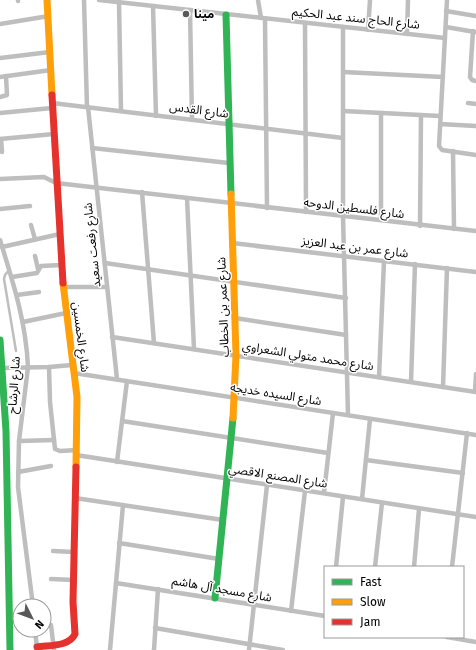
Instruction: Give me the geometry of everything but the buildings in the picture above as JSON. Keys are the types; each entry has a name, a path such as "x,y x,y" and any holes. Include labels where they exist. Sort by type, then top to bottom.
{"street":[{"name":"شارع الخمسين","path":"37,648 54,647 70,642 74,638 74,552 78,403 63,287 56,183 49,16 47,0"},
{"name":"شارع رفعت سعيد","path":"84,0 88,107 117,379"},
{"name":"شارع الحاج سند عبد الحكيم","path":"99,0 445,38"},
{"path":"156,116 155,6 157,0"},
{"path":"258,0 263,18 267,128 267,208"},
{"path":"368,30 370,0"},
{"path":"407,34 408,0"},
{"path":"447,0 438,146 442,150 476,155"},
{"path":"118,2 121,111"},
{"path":"190,10 192,120"},
{"path":"446,11 476,16"},
{"name":"شارع عمر بن الخطاب","path":"215,598 235,398 236,355 230,203 226,14"},
{"path":"0,24 49,16"},
{"path":"305,23 306,212"},
{"path":"446,26 475,32 470,77 472,80 476,81"},
{"path":"343,27 343,216 348,415"},
{"path":"0,58 50,52"},
{"path":"0,77 51,70"},
{"path":"343,72 443,77"},
{"path":"0,97 7,95 6,76"},
{"path":"468,103 476,104"},
{"name":"شارع القدس","path":"0,113 52,106 88,107 343,138"},
{"path":"343,111 440,116"},
{"path":"380,220 381,113"},
{"path":"420,226 421,115"},
{"path":"440,124 476,126"},
{"path":"2,152 0,139 54,134"},
{"path":"92,148 229,164"},
{"path":"453,152 454,229"},
{"name":"شارع فلسطين الدوحه","path":"0,179 44,177 56,183 380,220 420,226 476,231"},
{"path":"142,192 154,343"},
{"path":"187,198 194,349"},
{"path":"0,209 30,206"},
{"path":"31,225 35,239"},
{"path":"2,247 60,234"},
{"name":"شارع الرشاح","path":"0,240 12,277 23,322 28,367 19,441 18,487 32,598"},
{"name":"شارع عمر بن عبد العزيز","path":"232,243 476,272"},
{"path":"35,256 38,269"},
{"path":"379,377 384,261"},
{"path":"104,263 346,298"},
{"path":"411,382 415,264"},
{"path":"12,277 36,272 41,266 62,265"},
{"path":"443,387 447,268"},
{"path":"63,287 107,287"},
{"path":"17,295 39,292"},
{"path":"23,322 66,313"},
{"path":"235,318 346,335"},
{"name":"شارع محمد متولي الشعراوي","path":"112,336 476,392"},
{"path":"0,340 6,431 10,650"},
{"path":"19,441 54,440 50,402 49,367"},
{"name":"شارع السيده خديجه","path":"2,368 49,367 73,369 127,381 476,435"},
{"path":"476,374 476,392"},
{"path":"117,462 127,381"},
{"path":"0,412 6,431"},
{"path":"324,493 333,413"},
{"path":"362,499 370,419"},
{"path":"122,421 328,454"},
{"path":"452,566 467,433"},
{"name":"شارع المصنع الاقصي","path":"54,440 56,449 58,450 117,462 476,517"},
{"path":"366,460 463,473"},
{"path":"18,472 51,466"},
{"path":"249,650 267,485"},
{"path":"291,611 305,491"},
{"path":"336,566 343,497"},
{"path":"75,498 223,520"},
{"path":"375,566 382,503"},
{"path":"110,650 123,504"},
{"path":"414,566 420,508"},
{"path":"119,543 219,559"},
{"path":"53,551 74,552"},
{"path":"51,579 74,580"},
{"name":"شارع مسجد آل هاشم","path":"116,583 324,616"},
{"path":"154,650 158,589"},
{"path":"155,628 283,650"},
{"path":"52,632 54,647"},
{"path":"36,638 37,648"},
{"path":"453,638 476,642"}],"lane":[{"path":"10,270 5,275 4,279 16,351"}],"traffic: fast":[{"path":"226,15 231,194"},
{"path":"0,340 6,431 10,650"},
{"path":"215,598 233,418"}],"traffic: slow":[{"path":"47,0 52,95"},
{"path":"231,194 236,355 233,418"},
{"path":"63,283 77,397 76,467"}],"traffic: jam":[{"path":"52,95 63,283"},
{"path":"37,647 64,643 75,634 73,602 76,467"}],"place":[{"name":"مينا","path":"186,14"}]}
